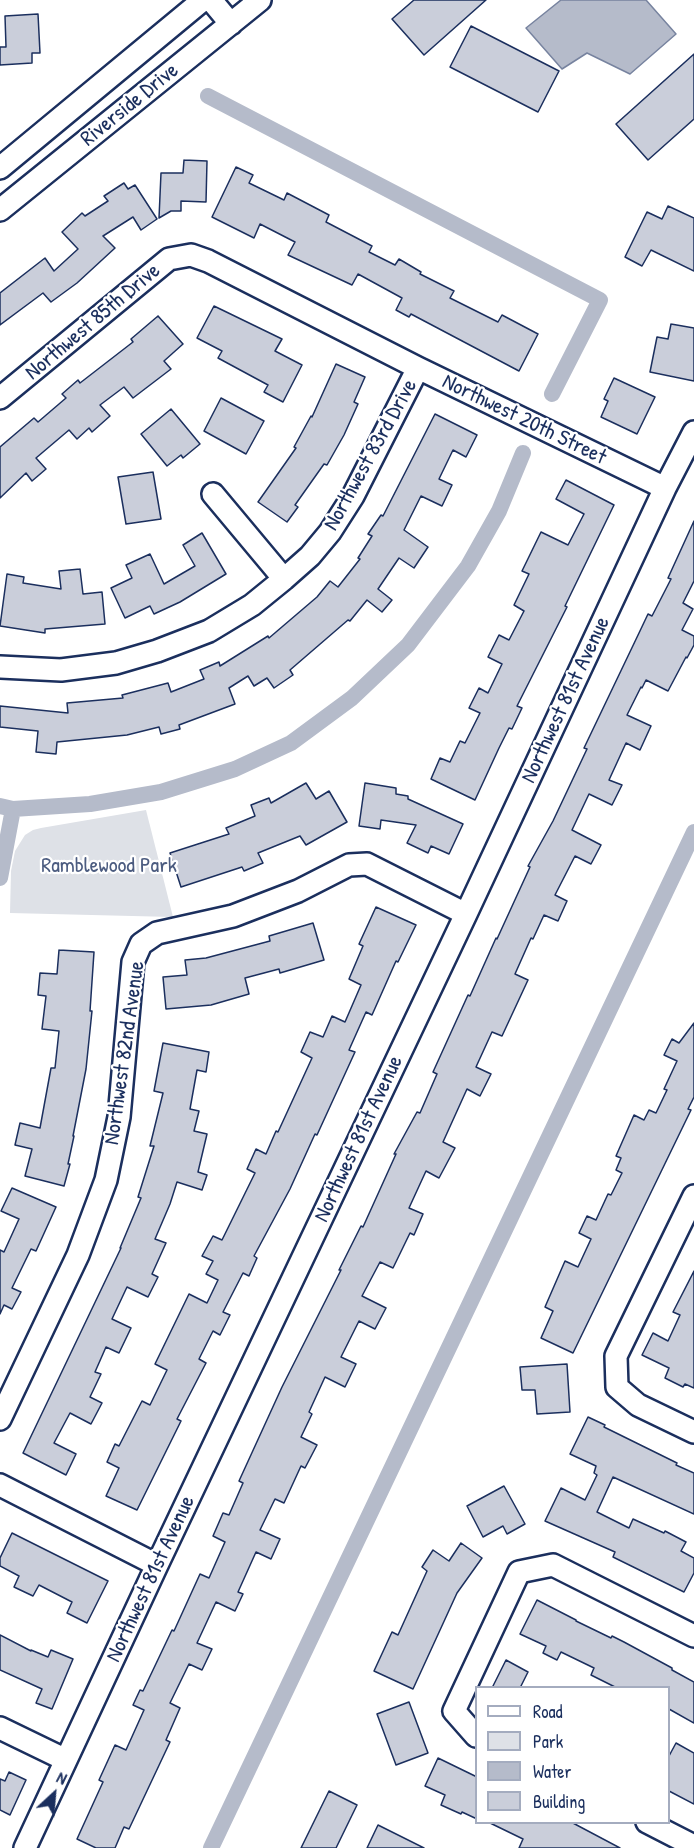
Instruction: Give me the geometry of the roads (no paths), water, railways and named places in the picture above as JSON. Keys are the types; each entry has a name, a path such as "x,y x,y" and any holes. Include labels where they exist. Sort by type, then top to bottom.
{"street":[{"name":"Riverside Drive","path":"0,168 203,0"},
{"path":"211,0 231,24"},
{"name":"Riverside Drive","path":"0,210 260,0"},
{"name":"Northwest 20th Street","path":"191,255 208,261 418,368 665,488"},
{"name":"Northwest 85th Drive","path":"0,398 169,259 191,255"},
{"name":"Northwest 83rd Drive","path":"0,667 61,670 116,663 157,651 208,631 252,605 310,556 330,532 353,496 418,368"},
{"name":"Northwest 81st Avenue","path":"25,1848 665,488 694,432"},
{"path":"213,494 284,579"},
{"name":"Northwest 82nd Avenue","path":"0,1419 78,1255 106,1180 119,1117 133,962 141,944 157,933 233,915 298,891 349,865 367,864 466,914"},
{"path":"694,1196 616,1356 617,1387 638,1405 694,1432"},
{"path":"0,1485 157,1565"},
{"path":"475,1734 454,1711 519,1572 553,1565 694,1636"},
{"path":"0,1728 66,1760"},
{"path":"651,1824 694,1846"}],"water":[{"path":"561,0 646,0 676,34 630,74 587,53 562,69 526,28"}],"waterway":[{"path":"208,96 600,300 552,394"},
{"path":"0,806 13,809 90,804 161,792 235,769 291,743 352,698 408,645 468,566 499,511 523,453"},
{"path":"0,878 13,809"},
{"path":"211,1848 694,832"}],"park label":[{"name":"Ramblewood Park","path":"109,866"}]}
